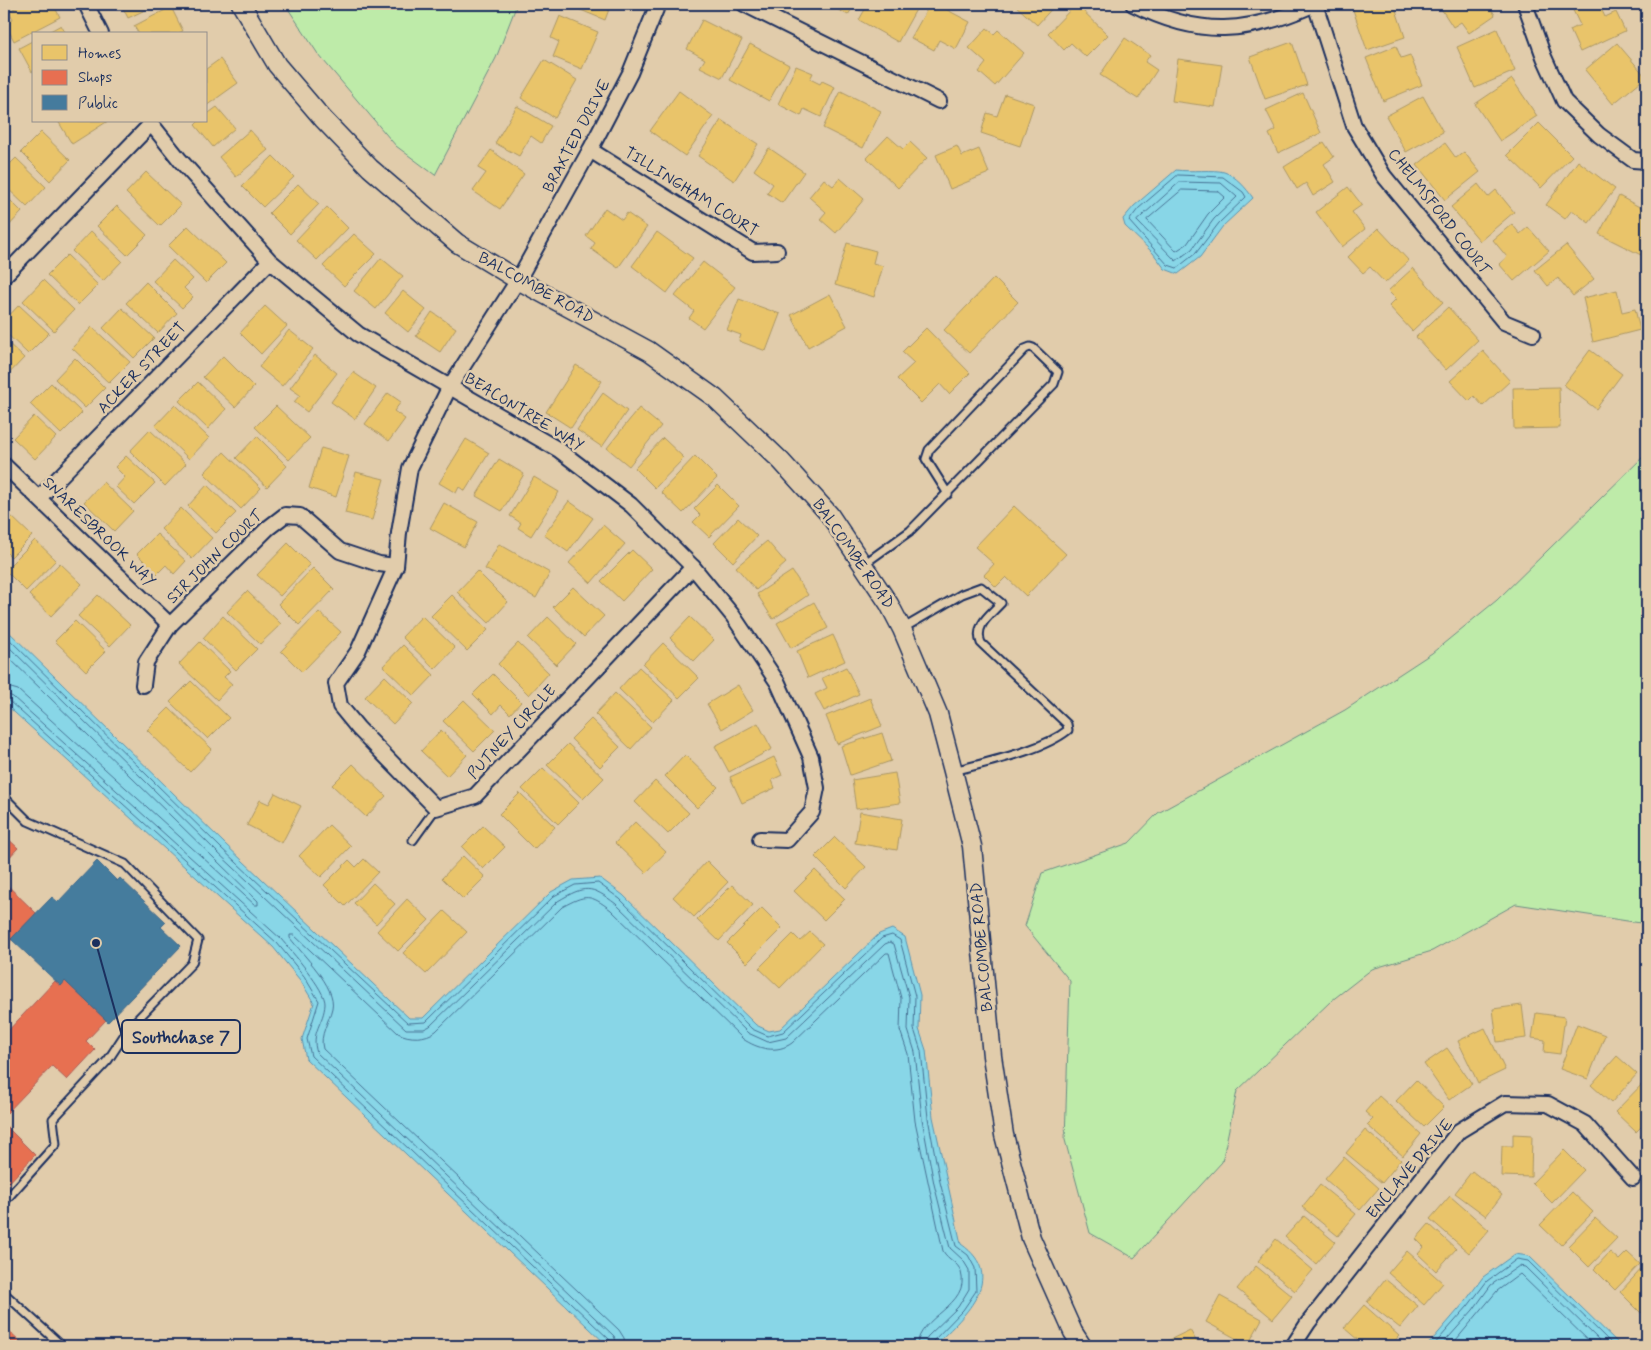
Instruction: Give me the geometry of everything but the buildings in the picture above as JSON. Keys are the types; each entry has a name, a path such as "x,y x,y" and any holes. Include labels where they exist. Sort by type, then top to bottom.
{"street":[{"path":"86,4 100,32"},
{"name":"BALCOMBE ROAD","path":"241,4 277,64 324,119 370,168 457,243 518,280 649,351 715,398 781,461 829,514 863,564 902,629 938,714 972,846 992,1056 1004,1135 1031,1238 1073,1332 1082,1346"},
{"name":"BRAXTED DRIVE","path":"518,280 630,73 658,4"},
{"path":"744,4 939,101"},
{"path":"1133,4 1162,18 1201,27 1232,29 1267,23 1315,4"},
{"name":"CHELMSFORD COURT","path":"1315,4 1354,126 1384,176 1504,322 1533,334"},
{"path":"1525,4 1544,57 1564,101 1599,135 1633,160 1647,161"},
{"path":"4,276 150,122"},
{"name":"BEACONTREE WAY","path":"150,122 270,261 358,334 559,450 631,505 693,567 733,616 778,683 811,757 817,788 812,812 787,840 760,839"},
{"name":"TILLINGHAM COURT","path":"590,150 754,252 778,251"},
{"name":"ACKER STREET","path":"39,498 270,261"},
{"path":"436,808 358,728 340,706 336,683 358,651 396,566 399,533 410,468 450,388 518,280"},
{"name":"SNARESBROOK WAY","path":"4,465 170,624"},
{"name":"SIR JOHN COURT","path":"143,685 146,662 170,624 268,528 285,515 300,516 340,551 379,564 396,566"},
{"name":"PUTNEY CIRCLE","path":"436,808 475,796 693,567"},
{"name":"ENCLAVE DRIVE","path":"1293,1346 1308,1323 1459,1132 1506,1103 1548,1104 1585,1124 1633,1178"}],"lane":[{"path":"863,564 910,531 948,494 1054,384 1058,372 1033,348 1025,349 929,450 926,459 928,465 948,494"},
{"path":"902,629 962,594 981,587 1002,603 981,624 978,634 981,643 1067,724 1068,730 1058,738 1006,756 953,771"},
{"path":"4,797 28,820 125,864 198,940 192,962 129,1028 108,1060 53,1119 56,1144 4,1202"},
{"path":"413,840 436,808"},
{"path":"4,1293 62,1346"}],"green space":[{"path":"285,4 517,4 496,58 435,175 396,146 318,54"},
{"path":"1647,453 1647,924 1516,904 1432,951 1372,969 1331,1001 1237,1091 1222,1162 1134,1258 1090,1233 1065,1140 1070,981 1025,926 1042,873 1129,843 1158,813 1345,710 1432,653 1497,600"}],"water":[{"path":"1176,170 1224,172 1236,179 1253,198 1223,226 1200,257 1178,274 1165,269 1153,253 1125,226 1123,219 1134,206"},
{"path":"4,627 225,844 409,1018 423,1018 551,892 573,880 600,878 623,895 756,1025 769,1031 780,1029 879,934 892,929 905,937 920,995 919,1029 926,1050 933,1117 961,1244 975,1257 981,1270 981,1284 976,1298 967,1311 934,1346 608,1346 306,1059 302,1039 314,1003 300,980 273,947 4,703"},
{"path":"1515,1254 1529,1256 1621,1346 1427,1346 1464,1303 1483,1277"}],"place":[{"name":"Southchase 7","path":"96,943"}]}
